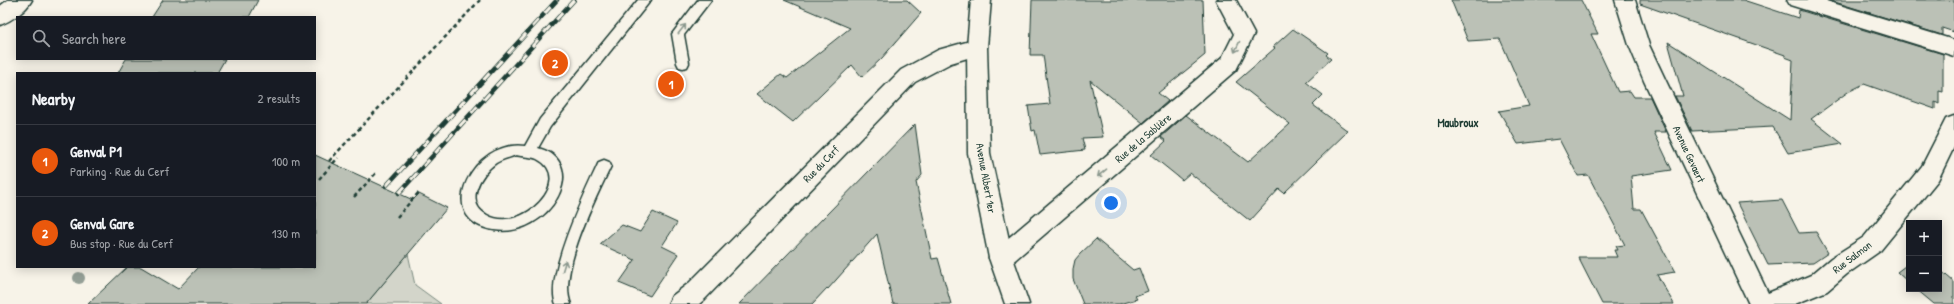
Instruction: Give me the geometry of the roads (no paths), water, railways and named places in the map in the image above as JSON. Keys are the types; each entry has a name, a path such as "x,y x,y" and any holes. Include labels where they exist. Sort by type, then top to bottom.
{"street":[{"path":"0,17 22,0"},
{"name":"Avenue Albert 1er","path":"981,0 977,47 979,153 1001,258 1017,304"},
{"name":"Rue de la Sablière","path":"1001,258 1230,64 1244,34 1226,0"},
{"name":"Avenue Gevaert","path":"1625,0 1639,45 1761,304"},
{"path":"1797,0 1954,48"},
{"name":"Rue du Cerf","path":"680,304 697,291 908,76 945,56 977,47"},
{"name":"Rue Salmon","path":"1768,304 1819,283 1839,266 1872,244 1930,174 1954,125"}],"lane":[{"path":"530,150 545,123 646,0"},
{"path":"683,63 678,34 705,0"},
{"path":"516,150 530,150 543,155 552,162 557,173 557,186 552,199 542,211 529,220 513,225 498,225 485,222 475,215 469,205 468,194 472,182 479,170 489,161 502,154 516,150"},
{"path":"564,304 562,301 562,271 583,211 604,166"}],"railway":[{"path":"386,186 557,0"},
{"path":"399,193 574,0"}],"place":[{"name":"Genval Gare","path":"555,63"},
{"name":"Genval P1","path":"671,84"}],"district":[{"name":"Maubroux","path":"1458,122"}]}
